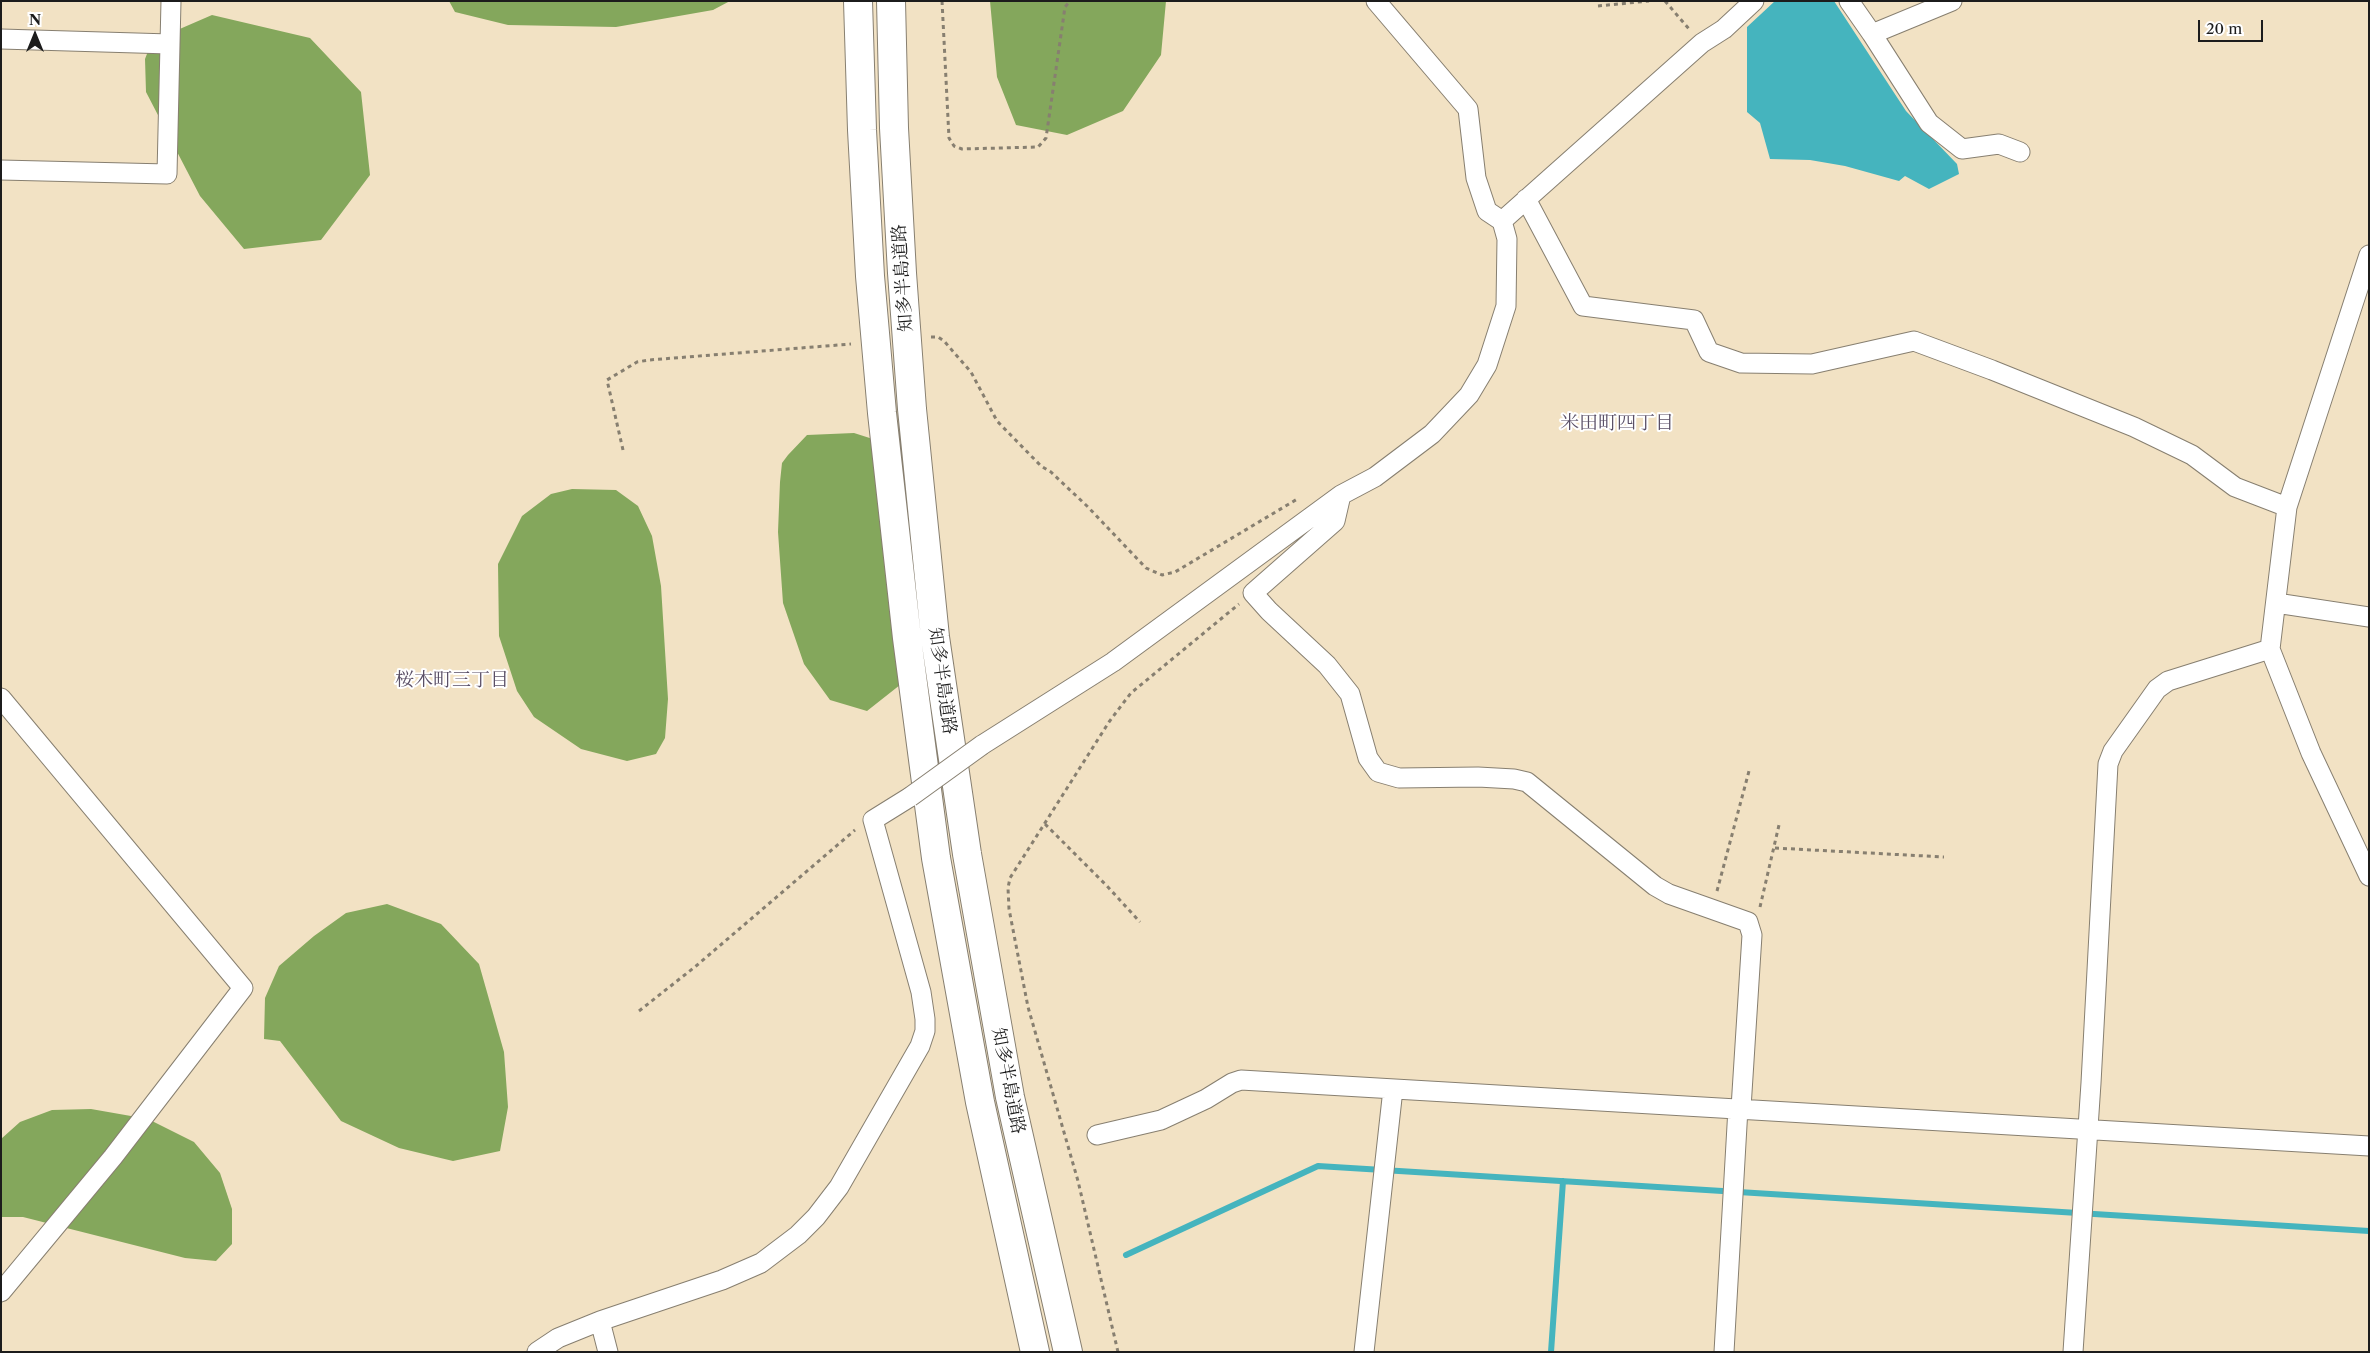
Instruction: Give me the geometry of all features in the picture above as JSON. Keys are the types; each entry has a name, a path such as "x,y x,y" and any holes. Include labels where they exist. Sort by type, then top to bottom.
{"highway":[{"name":"知多半島道路","path":"858,1 862,130 870,276 882,413 907,638 936,858 975,1073 1035,1352"},
{"name":"知多半島道路","path":"891,1 894,128 902,273 912,409 935,637 967,854 1010,1097 1068,1352"}],"street":[{"path":"1,170 167,174 171,1"},
{"path":"537,1352 558,1338 600,1321 722,1280 761,1263 783,1248 816,1217 839,1187 920,1046 925,1019 921,992 873,820 910,798 982,745 1113,662 1340,495 1375,477 1432,434 1469,395 1487,365 1506,306 1507,239 1502,222 1488,211 1476,178 1468,109 1376,1"},
{"path":"1502,222 1702,43 1724,28 1754,1"},
{"path":"1849,1 1929,123 1962,149 1999,144 2020,152"},
{"path":"1872,34 1952,1"},
{"path":"1,39 170,44"},
{"path":"1526,199 1584,306 1694,320 1709,352 1741,364 1812,364 1914,342 1992,370 2134,428 2192,455 2235,487 2287,507"},
{"path":"2369,255 2287,507 2270,649 2311,753 2369,876"},
{"path":"1340,495 1335,521 1253,593 1269,611 1327,665 1350,694 1368,758 1378,772 1398,778 1478,777 1514,779 1527,782 1655,886 1669,894 1713,908 1748,922 1752,935 1724,1352"},
{"path":"2276,603 2369,617"},
{"path":"2073,1352 2088,1129 2108,764 2113,751 2157,689 2168,681 2270,649"},
{"path":"1,698 243,988 113,1157 1,1292"},
{"path":"1097,1135 1161,1120 1206,1099 1232,1082 1241,1080 2369,1146"},
{"path":"1364,1352 1393,1089"},
{"path":"600,1321 608,1352"}],"path":[{"path":"942,1 949,138 954,146 962,149 1038,147 1046,138 1065,7 1070,1"},
{"path":"1598,6 1649,1"},
{"path":"1665,1 1702,43"},
{"path":"923,337 938,338 944,342 972,372 997,421 1041,466 1051,472 1088,507 1146,568 1162,575 1175,572 1308,493"},
{"path":"623,450 607,380 637,362 857,343"},
{"path":"1118,1352 1078,1181 1028,1007 1009,910 1008,888 1010,878 1109,722 1131,693 1253,593"},
{"path":"1713,908 1749,771"},
{"path":"639,1011 696,966 858,828 873,820"},
{"path":"1045,824 1140,922"},
{"path":"1748,922 1760,907 1779,824"},
{"path":"1775,848 1944,857"}],"green space":[{"path":"449,1 730,1 713,10 616,27 508,25 455,12"},
{"path":"990,1 1166,1 1161,55 1123,111 1067,135 1016,125 997,77"},
{"path":"212,15 310,38 361,92 370,175 321,240 244,249 200,196 146,92 145,59 152,41"},
{"path":"854,433 926,456 921,629 905,681 867,711 830,700 804,664 783,603 778,532 782,463 788,455 807,435"},
{"path":"572,489 616,490 638,506 652,536 661,586 668,699 665,738 656,754 627,761 581,749 534,717 517,691 499,636 498,564 522,516 551,494"},
{"path":"387,904 441,924 479,964 504,1052 508,1107 500,1151 453,1161 399,1148 341,1121 280,1041 264,1039 265,998 279,966 314,936 346,913"},
{"path":"91,1109 148,1119 194,1142 220,1173 232,1209 232,1244 216,1261 185,1258 23,1217 1,1217 1,1139 20,1122 52,1110"}],"water":[{"path":"1775,1 1834,1 1906,111 1957,164 1959,174 1929,189 1905,176 1899,181 1845,166 1810,160 1770,159 1760,123 1747,112 1747,27"}],"waterway":[{"path":"1126,1255 1318,1166 2369,1231"},
{"path":"1551,1352 1563,1181"}],"district":[{"name":"米田町四丁目","path":"1617,424"},
{"name":"桜木町三丁目","path":"452,681"}]}
